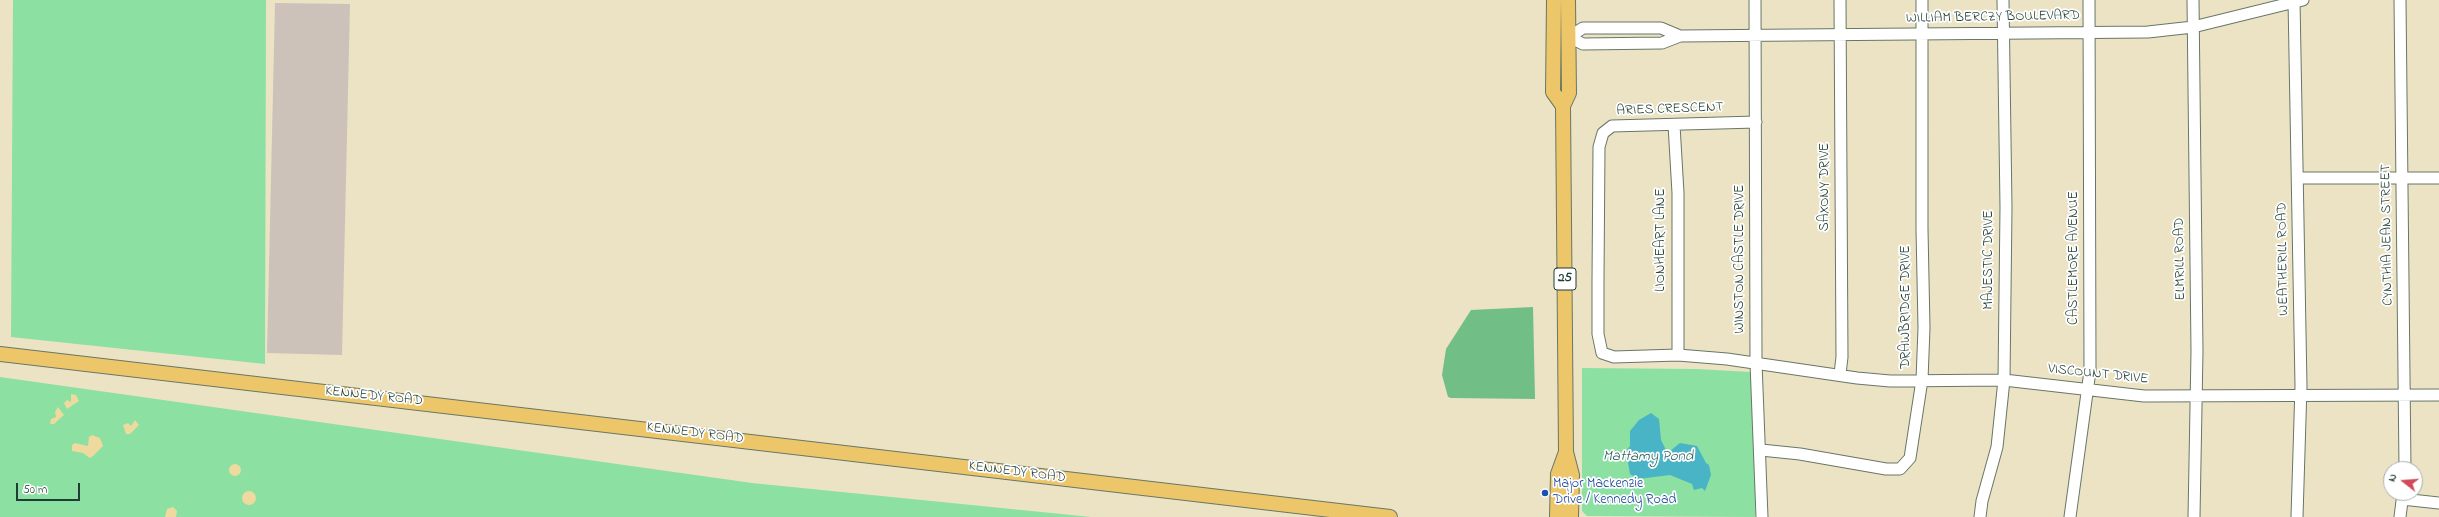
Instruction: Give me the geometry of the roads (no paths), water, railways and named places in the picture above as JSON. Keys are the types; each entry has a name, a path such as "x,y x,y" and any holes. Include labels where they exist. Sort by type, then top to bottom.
{"main road":[{"path":"1554,0 1553,92 1563,106"},
{"name":"25","path":"1568,0 1569,93 1563,106 1566,452 1572,475 1571,517"},
{"name":"KENNEDY ROAD","path":"0,354 1390,517"},
{"name":"25","path":"1557,517 1558,474 1566,452"}],"street":[{"name":"WINSTON CASTLE DRIVE","path":"1755,0 1756,363 1761,450 1762,517"},
{"name":"SAXONY DRIVE","path":"1840,0 1842,358 1840,374"},
{"name":"DRAWBRIDGE DRIVE","path":"1761,450 1800,454 1886,469 1900,469 1910,458 1922,380 1924,328 1922,229 1922,0"},
{"name":"MAJESTIC DRIVE","path":"1980,517 1982,501 1997,447 2004,380 2006,207 2003,0"},
{"name":"CASTLEMORE AVENUE","path":"2071,516 2089,389 2089,0"},
{"name":"ELMRILL ROAD","path":"2193,0 2197,397 2194,517"},
{"name":"CYNTHIA JEAN STREET","path":"2400,0 2405,461"},
{"name":"WILLIAM BERCZY BOULEVARD","path":"1569,37 1583,44 1662,43 1680,36 2004,32 2148,32 2193,27 2297,1"},
{"name":"WEATHERILL ROAD","path":"2297,1 2301,396 2297,517"},
{"name":"WILLIAM BERCZY BOULEVARD","path":"1569,37 1583,28 1660,28 1680,36"},
{"name":"ARIES CRESCENT","path":"1756,122 1612,126 1603,133 1599,147 1598,334 1602,353 1608,356 1678,355 1756,363"},
{"name":"LIONHEART LANE","path":"1674,125 1678,193 1678,355"},
{"path":"2298,178 2439,178"},
{"name":"VISCOUNT DRIVE","path":"1756,363 1840,374 1857,378 1890,381 2004,380 2144,396 2439,395"},
{"path":"2423,500 2439,503"},
{"path":"2400,517 2402,501"}],"water":[{"name":"Mattamy Pond","path":"1651,413 1659,419 1661,440 1666,450 1670,451 1680,443 1697,446 1706,463 1709,465 1711,475 1705,491 1702,488 1694,490 1692,484 1670,475 1638,479 1630,474 1626,451 1630,446 1630,431 1639,420"}],"place":[{"name":"Major Mackenzie Drive / Kennedy Road","path":"1545,493"}]}
